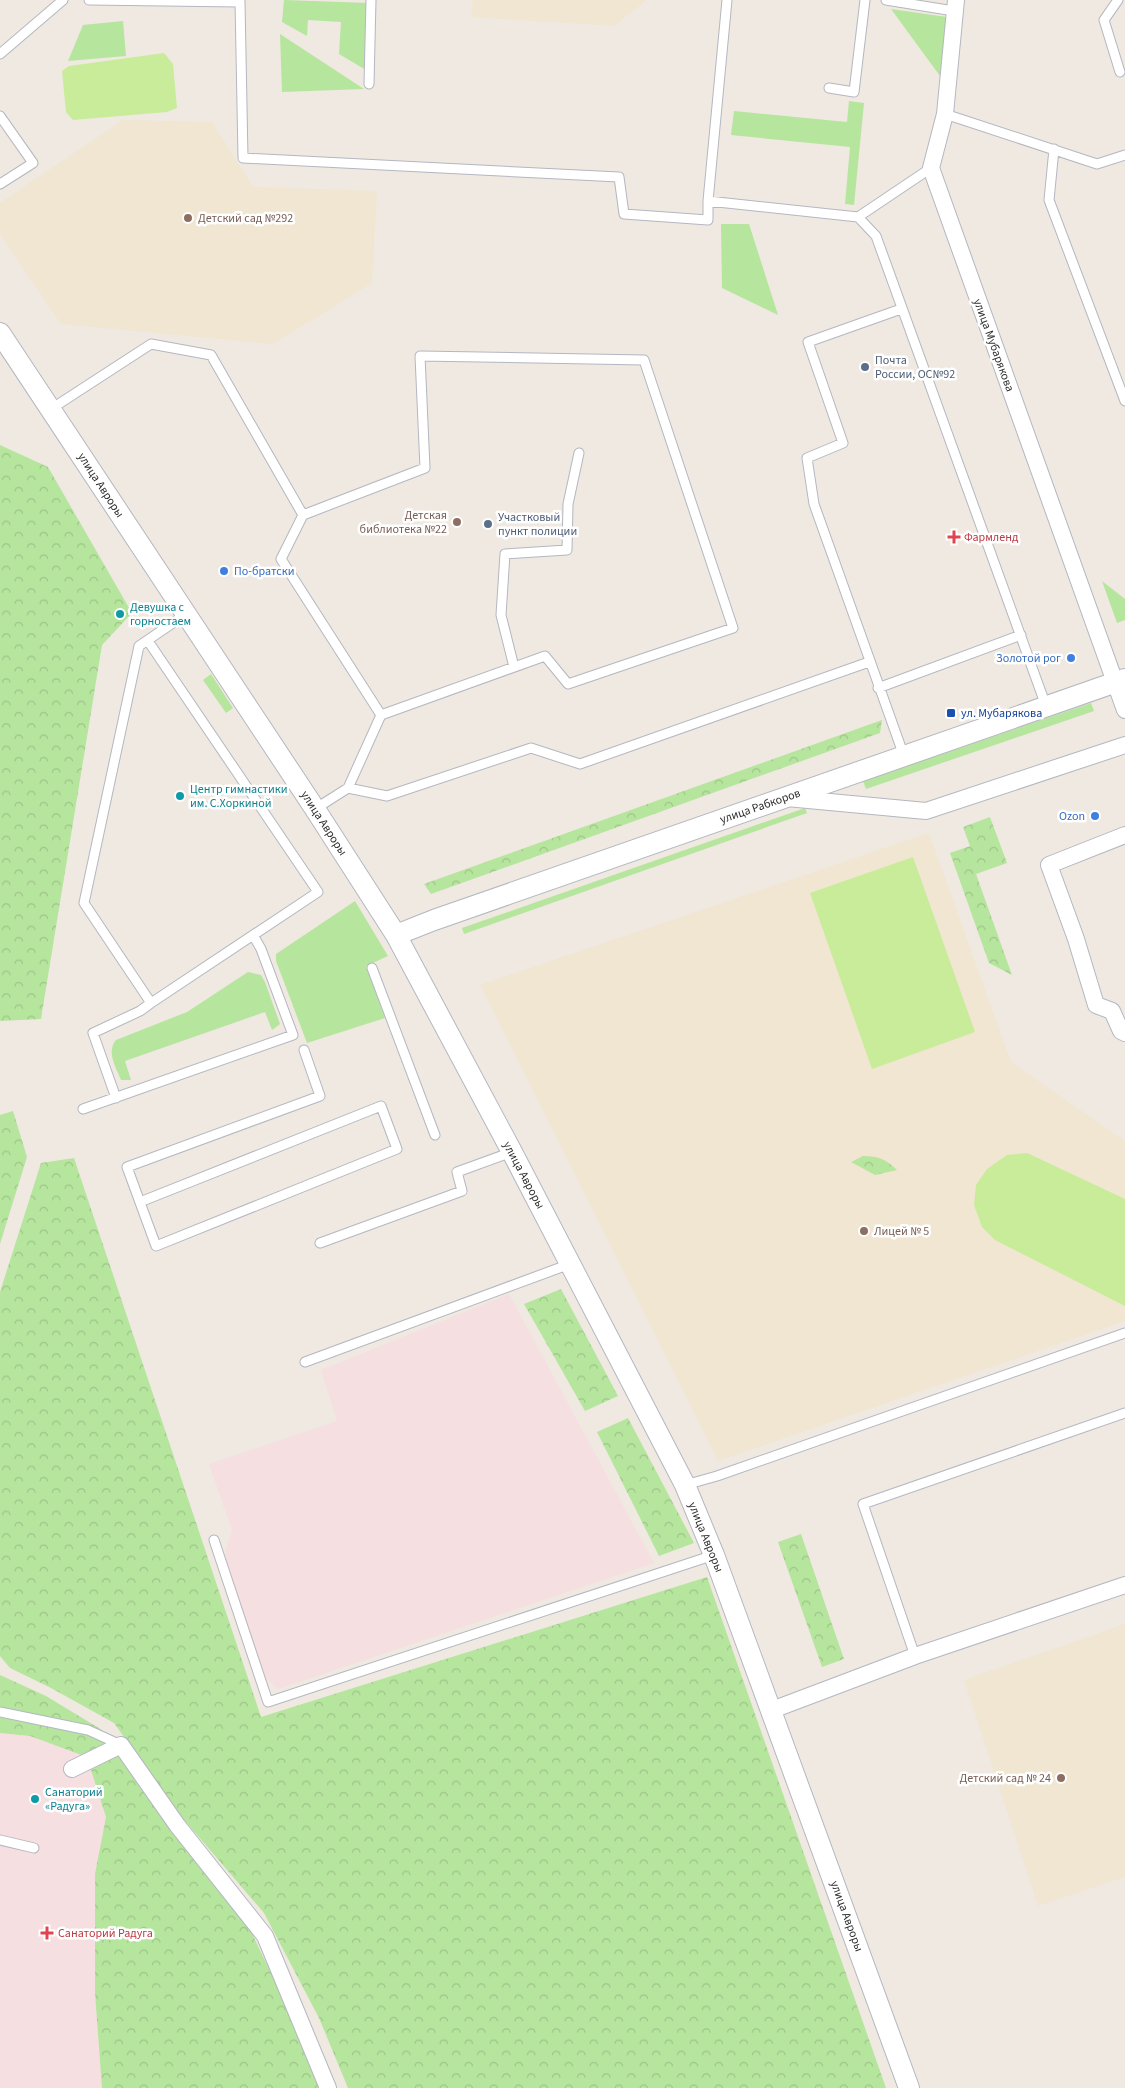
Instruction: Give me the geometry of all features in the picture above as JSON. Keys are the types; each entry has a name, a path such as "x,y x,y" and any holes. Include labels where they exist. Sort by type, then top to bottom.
{"street":[{"path":"931,168 945,114 955,6"},
{"name":"улица Мубарякова","path":"931,168 1120,681 1125,710"},
{"name":"улица Авроры","path":"0,333 315,809 396,935 512,1152 685,1485 714,1555 772,1710 909,2088"},
{"name":"улица Рабкоров","path":"396,935 1120,681"},
{"path":"785,797 926,811 1124,749"},
{"path":"1125,835 1049,865 1083,961 1096,1005 1112,1011 1121,1031 1125,1033"},
{"path":"772,1710 915,1656 1125,1585"},
{"path":"72,1768 121,1745 177,1825 265,1936 328,2088"}],"lane":[{"path":"0,54 63,0"},
{"path":"89,0 240,1 243,158 619,177 624,214 708,220 708,201 727,0"},
{"path":"369,84 371,0"},
{"path":"829,88 854,92 865,0"},
{"path":"886,0 955,6"},
{"path":"1118,0 1104,20 1120,72"},
{"path":"945,114 1097,164 1125,155"},
{"path":"0,116 33,162 0,184"},
{"path":"1054,149 1050,200 1125,401"},
{"path":"708,201 858,217 931,168"},
{"path":"858,217 876,236 1046,706"},
{"path":"901,309 808,342 843,443 807,458 814,504 878,688 904,756"},
{"path":"51,409 151,344 211,355 303,515"},
{"path":"315,809 348,788 381,715 545,656 568,684 733,628 644,360 420,356 425,468 303,515 281,559 381,715"},
{"path":"514,667 501,615 504,554 566,550 568,504 579,453"},
{"path":"151,1003 84,903 139,646 186,614"},
{"path":"878,688 1021,635"},
{"path":"116,1098 93,1033 140,1011 318,892 148,641"},
{"path":"348,788 387,796 530,748 580,764 869,662"},
{"path":"82,1109 293,1035 261,949 253,935"},
{"path":"372,968 435,1135"},
{"path":"140,1202 382,1106 397,1149 156,1246 127,1167 320,1096 304,1050"},
{"path":"320,1243 462,1191 457,1172 512,1152"},
{"path":"305,1362 570,1264"},
{"path":"685,1485 726,1473 1125,1333"},
{"path":"915,1656 863,1504 1125,1413"},
{"path":"214,1540 268,1702 714,1555"},
{"path":"0,1712 88,1730 121,1745"},
{"path":"0,1840 34,1848"}],"shaded area":[{"path":"473,0 647,0 614,26 471,17"},
{"name":"Детский сад №292","path":"123,120 212,122 253,187 377,191 372,283 273,344 61,324 0,234 0,203"},
{"name":"Лицей № 5","path":"929,833 1011,1062 1125,1141 1125,1321 718,1461 480,985"},
{"path":"509,1294 654,1563 278,1689 262,1675 223,1560 232,1530 209,1464 337,1421 321,1370"},
{"name":"Детский сад № 24","path":"1125,1624 1125,1877 1038,1906 964,1680"},
{"name":"Санаторий Радуга","path":"0,1733 30,1736 87,1757 106,1817 95,1874 95,1993 102,2088 0,2088"}],"green space":[{"path":"284,0 369,3 366,70 339,54 341,22 308,20 307,36 282,22"},
{"path":"891,9 947,17 940,76"},
{"path":"123,21 126,56 68,61 83,25"},
{"path":"280,34 364,89 282,92"},
{"path":"164,53 173,64 177,108 167,112 73,120 66,112 62,71 69,66"},
{"path":"849,101 864,103 854,205 845,204 850,147 731,135 734,111 847,122"},
{"path":"721,224 749,224 778,315 722,288"},
{"path":"0,445 48,467 132,613 102,645 41,1019 0,1021"},
{"path":"1102,581 1125,599 1125,620 1117,623"},
{"path":"211,674 233,708 226,713 203,680"},
{"path":"1091,703 1094,711 866,789 863,781"},
{"path":"882,720 880,733 431,894 424,884"},
{"path":"805,808 807,813 464,934 462,928"},
{"path":"990,817 1007,863 976,874 1012,975 989,963 950,853 970,846 963,827"},
{"path":"913,857 975,1032 872,1069 810,893"},
{"path":"355,901 388,956 366,966 385,1018 307,1043 276,961 276,954"},
{"path":"248,972 261,975 280,1024 272,1030 265,1012 125,1061 131,1080 121,1080 112,1055 113,1045 116,1040 187,1012"},
{"path":"13,1111 27,1157 0,1244 0,1115"},
{"path":"1027,1153 1125,1199 1125,1306 995,1240 982,1227 974,1205 976,1185 987,1169 1007,1155"},
{"path":"863,1156 882,1159 897,1170 875,1175 851,1162"},
{"path":"74,1158 261,1717 707,1577 886,2088 348,2088 319,2018 264,1913 180,1815 114,1723 10,1668 0,1656 0,1292 41,1163"},
{"path":"561,1289 618,1396 585,1411 524,1304"},
{"path":"628,1418 694,1543 659,1556 597,1432"},
{"path":"801,1534 844,1659 822,1667 778,1542"},
{"path":"0,1675 46,1696 102,1730 112,1747 87,1757 30,1736 0,1733"},
{"path":"116,1754 150,1796 176,1837 245,1919 324,2088 102,2088 95,1993 95,1874 106,1817 91,1770"}],"place":[{"name":"Детский сад №292","path":"188,218"},
{"name":"Почта России, ОС№92","path":"865,367"},
{"name":"Детская библиотека №22","path":"457,522"},
{"name":"Участковый пункт полиции","path":"488,524"},
{"name":"Фармленд","path":"954,537"},
{"name":"По-братски","path":"224,571"},
{"name":"Девушка с горностаем","path":"120,614"},
{"name":"Золотой рог","path":"1071,658"},
{"name":"ул. Мубарякова","path":"951,713"},
{"name":"Центр гимнастики им. С.Хоркиной","path":"180,796"},
{"name":"Ozon","path":"1095,816"},
{"name":"Лицей № 5","path":"864,1231"},
{"name":"Детский сад № 24","path":"1061,1778"},
{"name":"Санаторий «Радуга»","path":"35,1799"},
{"name":"Санаторий Радуга","path":"47,1933"}]}
